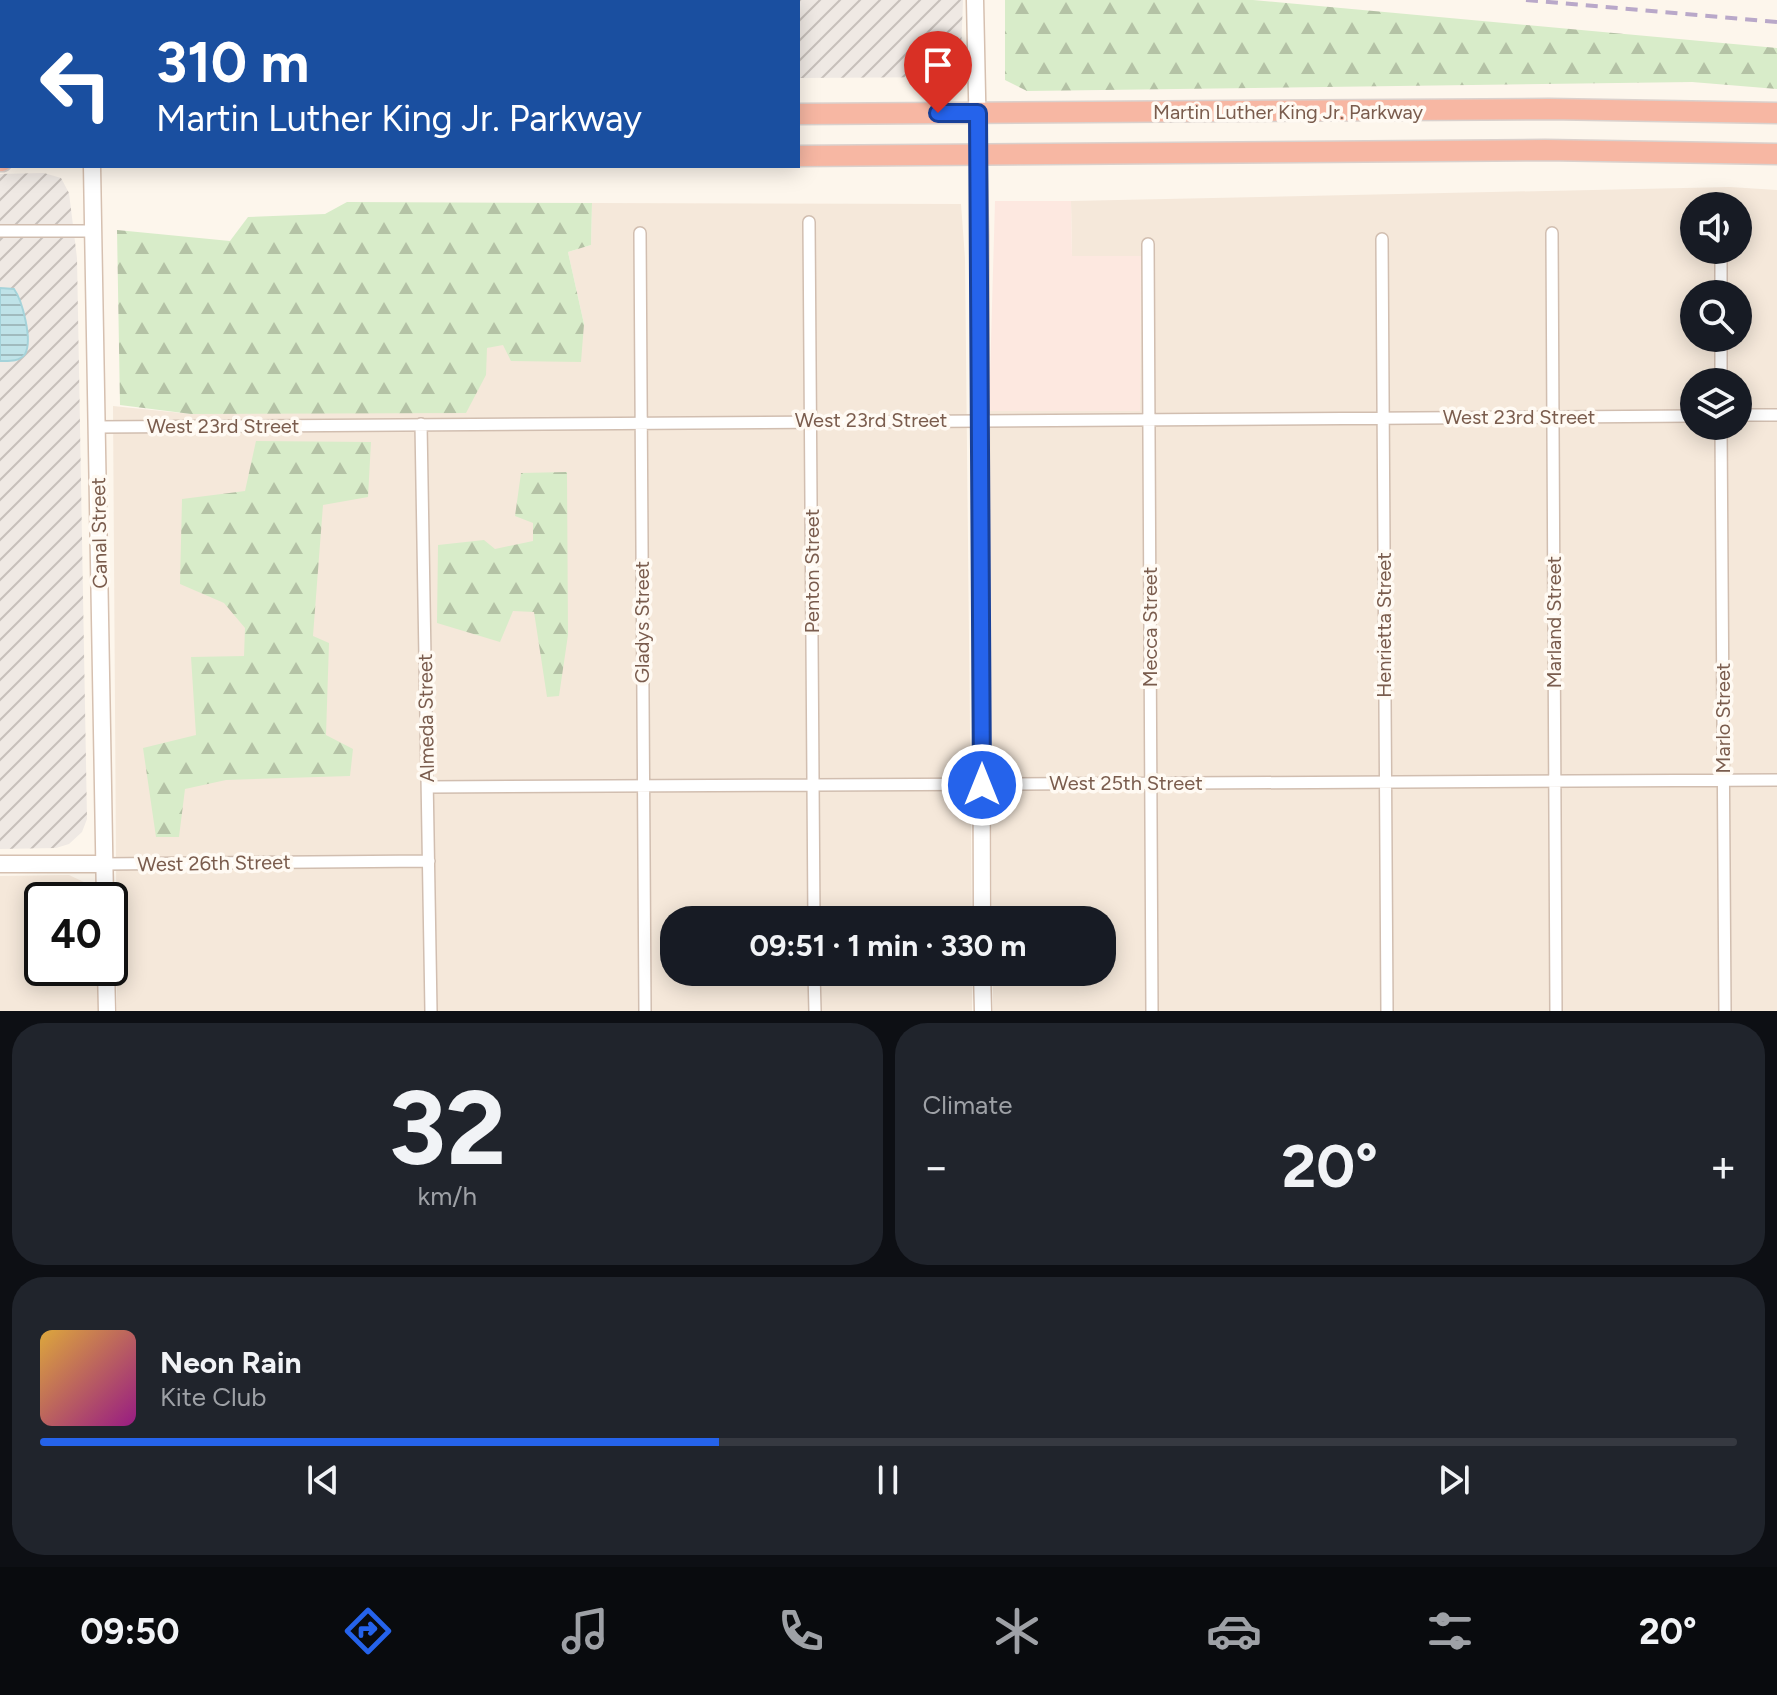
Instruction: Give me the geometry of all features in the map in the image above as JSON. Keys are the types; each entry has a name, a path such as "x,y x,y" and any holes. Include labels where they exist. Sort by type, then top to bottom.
{"highway":[{"name":"Martin Luther King Jr. Parkway","path":"800,114 1579,109 1777,113"},
{"name":"Martin Luther King Jr. Parkway","path":"800,156 1529,150 1777,154"}],"street":[{"path":"975,0 982,906"},
{"name":"Canal Street","path":"92,168 105,882"},
{"name":"Penton Street","path":"809,222 814,906"},
{"path":"0,231 93,231"},
{"name":"Gladys Street","path":"640,233 645,1011"},
{"name":"Marland Street","path":"1552,233 1556,1011"},
{"name":"Henrietta Street","path":"1382,239 1387,1011"},
{"name":"Mecca Street","path":"1148,244 1152,1011"},
{"path":"1752,415 1777,415"},
{"name":"West 23rd Street","path":"96,427 1680,416"},
{"name":"Almeda Street","path":"421,424 431,1011"},
{"name":"Marlo Street","path":"1721,440 1725,1011"},
{"name":"West 25th Street","path":"428,787 1777,780"},
{"name":"West 26th Street","path":"0,864 429,861"},
{"path":"106,986 107,1011"},
{"path":"814,986 815,1011"},
{"path":"982,986 983,1011"}],"shaded area":[{"path":"800,0 963,0 960,77 800,78"},
{"path":"44,173 61,178 69,193 77,258 87,819 82,832 69,844 56,848 0,849 0,174"},
{"path":"1730,187 1777,190 1777,1011 993,1011 993,986 1116,986 1116,906 992,906 989,411 1140,410 1141,257 1072,256 1071,201"},
{"path":"995,201 1071,201 1072,256 1141,256 1140,411 989,411"},
{"path":"592,203 961,204 965,258 972,906 660,906 660,986 972,986 972,1011 117,1011 117,986 128,986 128,882 116,882 113,406 191,414 486,375 486,348 584,324 568,252 591,245"},
{"path":"69,875 84,882 24,882 24,986 98,986 98,1011 0,1011 0,876"}],"green space":[{"path":"1005,0 1253,0 1777,48 1777,89 1692,82 1027,91 1005,80"},
{"path":"347,202 592,203 591,245 568,252 584,324 581,362 511,361 503,345 487,348 486,375 466,413 191,414 120,405 117,230 230,241 248,217 325,214"},
{"path":"256,441 371,442 368,497 323,505 313,636 329,643 326,735 353,749 350,776 226,780 185,789 179,837 156,837 143,748 196,735 191,657 244,656 245,628 224,603 180,584 182,499 245,491"},
{"path":"567,472 568,635 559,696 547,697 534,612 513,611 500,642 437,623 438,545 484,540 495,549 533,541 533,523 515,516 521,473"}],"water":[{"path":"0,288 14,289 26,320 27,348 23,357 14,360 0,361"}],"railway":[{"path":"1526,0 1777,22"}],"route":[{"path":"938,113 978,113 982,785"}]}
